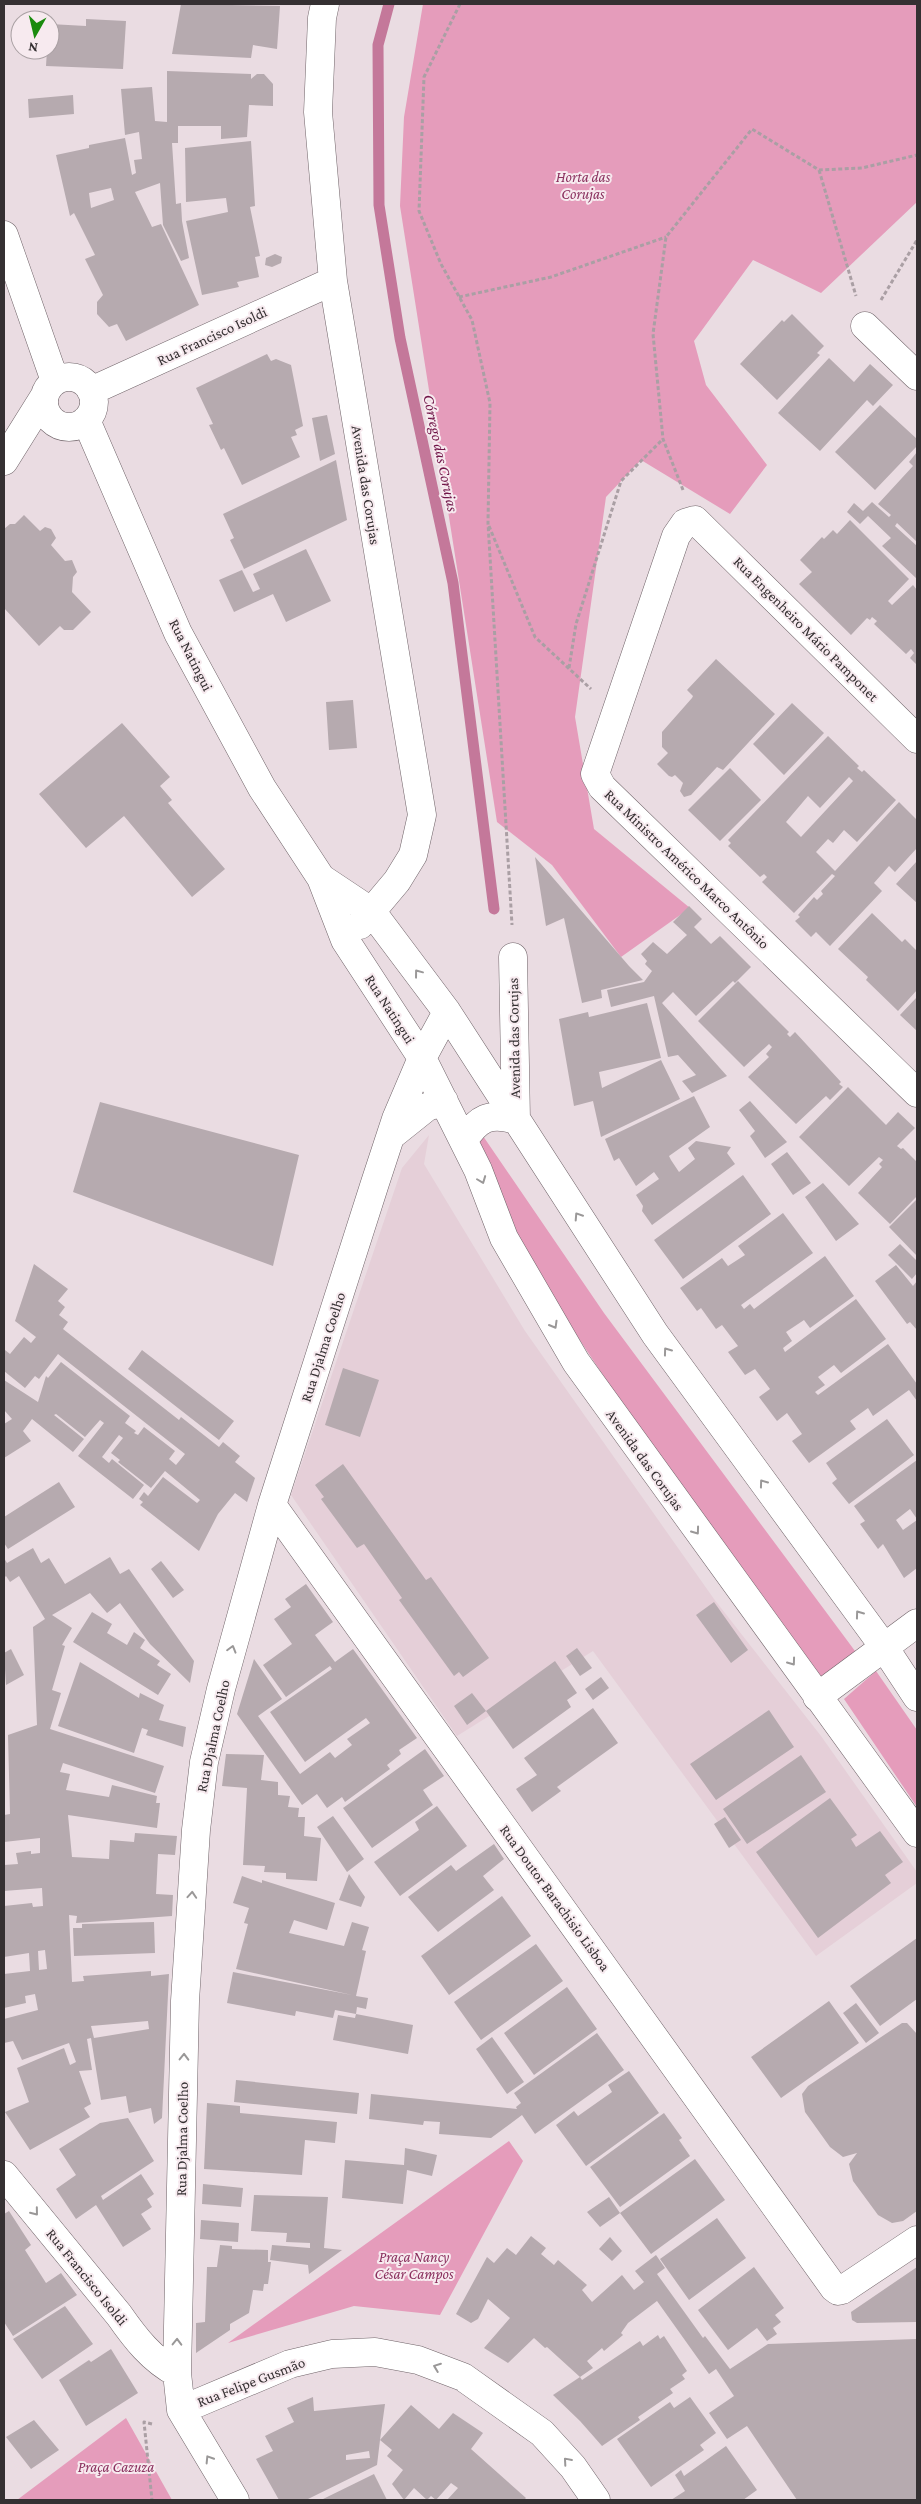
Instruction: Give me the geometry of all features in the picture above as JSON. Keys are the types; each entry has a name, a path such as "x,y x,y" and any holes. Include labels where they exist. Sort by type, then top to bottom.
{"street":[{"name":"Avenida das Corujas","path":"325,4 322,18 318,112 333,281 422,815 412,855 397,881 372,912 345,940"},
{"path":"4,235 50,389 44,406 48,416 74,423"},
{"name":"Rua Francisco Isoldi","path":"91,391 333,281"},
{"path":"865,326 917,376"},
{"path":"71,377 86,384 91,391 93,407 74,423 4,462 50,389 71,377"},
{"name":"Rua Natingui","path":"74,423 178,633 262,788 321,878 345,940 422,1058"},
{"name":"Rua Ministro Américo Marco Antônio","path":"696,520 685,523 676,536 615,711 596,772 598,782 917,1092"},
{"name":"Rua Engenheiro Mário Pamponet","path":"696,520 917,739"},
{"name":"Rua Natingui","path":"321,878 372,912 447,1012"},
{"name":"Avenida das Corujas","path":"513,957 516,1120"},
{"name":"Avenida das Corujas","path":"447,1012 655,1334 884,1648 917,1697"},
{"name":"Rua Djalma Coelho","path":"179,2391 185,2001 196,1830 204,1762 221,1689 272,1505 390,1136 422,1058 447,1012"},
{"name":"Avenida das Corujas","path":"422,1058 464,1140 504,1238 576,1362 917,1834"},
{"path":"390,1136 427,1107 444,1101"},
{"path":"464,1140 474,1124 490,1117 500,1115 516,1120"},
{"name":"Rua Doutor Barachisio Lisboa","path":"272,1505 838,2291 917,2240"},
{"path":"817,1696 917,1623"},
{"name":"Rua Francisco Isoldi","path":"4,2175 119,2315 136,2339 164,2366 179,2391"},
{"name":"Rua Felipe Gusmão","path":"179,2391 332,2354 375,2352 418,2360 463,2377 542,2432 573,2467 596,2500"},
{"path":"179,2391 194,2435 235,2500"}],"path":[{"path":"460,4 424,77 420,211 441,264 472,320 490,403 488,523 513,957"},
{"path":"696,520 663,439 653,334 666,237 752,129 819,170 862,168 917,155"},
{"path":"819,170 865,326"},
{"path":"459,297 551,277 666,237"},
{"path":"865,326 917,240"},
{"path":"569,668 576,624 621,481 663,439"},
{"path":"488,523 535,637 615,711"},
{"path":"152,2500 144,2422 194,2435"}],"shaded area":[{"path":"429,1135 424,1164 525,1331 714,1599 821,1736 917,1872 917,1883 816,1956 593,1651 457,1736 291,1495 402,1168"}],"green space":[{"name":"Horta das Corujas","path":"423,4 917,4 917,202 821,293 753,260 694,341 706,385 767,465 730,514 641,460 606,497 575,717 594,829 690,908 621,957 552,865 497,822 400,206 404,117"},
{"path":"483,1136 604,1313 855,1651 823,1681 731,1568 512,1238 467,1149"},
{"path":"876,1671 917,1730 917,1807 844,1699"},
{"name":"Praça Nancy César Campos","path":"509,2141 523,2161 440,2315 354,2306 228,2343"},
{"name":"Praça Cazuza","path":"126,2418 172,2500 17,2500"}],"building":[{"path":"181,4 280,6 277,49 253,45 251,58 172,54"},
{"path":"86,19 126,21 123,69 46,66 46,60 60,60 60,25 86,26"},
{"path":"167,71 251,74 251,79 257,74 264,74 273,84 273,106 249,105 247,137 221,139 221,126 178,126 178,143 172,143 176,204 181,203 182,221 189,258 181,261 163,225 160,183 135,192 152,227 161,224 199,305 126,341 117,324 109,327 97,314 97,302 103,295 85,259 95,255 74,213 70,216 56,155 89,148 89,145 125,138 132,175 136,173 134,160 142,159 139,132 125,135 121,89 152,87 155,121 167,122","holes":["111,188 114,200 91,208 89,193"]},
{"path":"73,95 74,114 29,118 28,99"},
{"path":"251,141 255,206 250,207 260,256 255,257 259,277 237,282 239,287 202,295 186,221 228,212 226,198 186,202 185,148"},
{"path":"275,254 282,257 281,263 272,267 265,265 266,258"},
{"path":"792,314 824,346 817,353 820,355 777,400 740,364 782,320 784,322"},
{"path":"267,354 271,361 276,359 291,365 303,426 295,430 297,435 291,437 300,457 242,485 224,448 221,450 209,425 213,424 196,388"},
{"path":"829,358 854,382 870,364 893,385 873,406 867,400 820,451 778,413"},
{"path":"880,405 917,439 917,446 875,490 835,452"},
{"path":"327,415 335,454 320,461 312,418"},
{"path":"917,452 917,542 897,523 895,526 917,546 917,579 882,546 891,538 868,516 860,524 847,512 854,503 863,511 872,502 889,517 891,515 878,504 913,466 909,462"},
{"path":"336,460 347,520 244,569 230,540 234,538 223,514"},
{"path":"24,515 40,531 45,527 51,529 56,538 51,545 65,561 72,560 77,572 73,577 72,592 91,612 73,630 64,630 60,626 39,646 4,608 4,529 10,524 15,524"},
{"path":"850,520 909,579 888,601 892,605 913,585 917,590 917,665 910,658 914,653 911,649 906,654 874,624 877,621 872,617 870,620 867,618 851,635 799,584 812,572 800,560 822,537 824,539 833,530 837,534"},
{"path":"306,549 331,601 286,622 273,594 234,612 219,580 242,570 253,592 260,589 253,574"},
{"path":"716,659 775,714 723,770 717,767 691,795 684,797 680,791 683,783 675,775 669,776 657,764 668,753 662,747 662,732 692,698 693,696 687,690"},
{"path":"353,700 357,748 329,750 326,702"},
{"path":"792,703 824,733 784,775 753,744"},
{"path":"122,723 170,777 160,786 172,800 168,803 225,869 192,897 124,816 86,848 39,794"},
{"path":"828,736 859,766 857,768 862,772 864,770 896,800 857,842 844,830 833,843 828,839 816,852 835,871 899,802 917,820 917,848 895,872 889,866 874,883 882,891 830,946 816,932 811,937 795,921 814,897 817,900 823,894 821,891 835,876 832,874 794,913 762,882 767,877 764,874 760,877 728,846 731,843 728,840","holes":["849,777 853,781 801,837 786,822 808,796 820,808"]},
{"path":"730,768 761,800 720,841 688,810"},
{"path":"535,857 643,980 601,990 602,998 582,1003 564,918 546,926"},
{"path":"917,861 917,903 896,884"},
{"path":"689,906 702,919 694,927 711,944 720,936 751,967 735,983 733,981 696,1016 673,992 662,1003 727,1076 692,1093 682,1081 696,1075 678,1055 668,1057 654,996 611,1007 607,990 644,982 652,971 645,964 647,961 641,954 653,942 667,954 687,935 673,922"},
{"path":"872,913 902,942 905,939 917,951 917,990 898,1011 866,980 868,977 838,949"},
{"path":"738,981 789,1032 787,1034 790,1037 795,1032 841,1082 839,1084 843,1087 830,1100 826,1096 796,1124 748,1077 769,1057 766,1054 772,1047 769,1044 744,1067 698,1021"},
{"path":"917,997 917,1031 900,1015"},
{"path":"647,1003 661,1058 599,1072 602,1088 661,1060 680,1099 601,1137 593,1101 574,1106 559,1019 588,1012 589,1017"},
{"path":"848,1087 886,1125 898,1112 915,1128 897,1146 901,1149 903,1148 917,1162 917,1196 890,1224 858,1193 882,1167 879,1164 883,1160 879,1157 849,1186 799,1137"},
{"path":"694,1096 710,1127 669,1156 671,1160 679,1172 695,1159 688,1148 696,1141 731,1147 727,1153 735,1164 652,1225 642,1211 643,1206 636,1195 659,1179 654,1172 636,1186 619,1158 614,1161 605,1139"},
{"path":"750,1101 787,1142 765,1158 750,1136 755,1131 739,1110"},
{"path":"100,1102 299,1155 273,1266 73,1192"},
{"path":"787,1152 811,1183 793,1195 771,1164"},
{"path":"743,1175 771,1214 683,1279 654,1240"},
{"path":"823,1183 859,1224 836,1241 805,1197"},
{"path":"917,1199 917,1256 889,1227"},
{"path":"783,1213 813,1253 741,1305 744,1309 750,1304 754,1309 825,1256 854,1296 810,1328 804,1320 786,1332 792,1341 783,1348 785,1352 856,1299 886,1339 841,1373 834,1365 818,1377 825,1385 815,1392 818,1395 888,1344 917,1384 917,1401 909,1390 873,1416 868,1408 850,1421 856,1429 809,1463 792,1441 802,1434 787,1413 777,1421 759,1397 770,1389 755,1369 745,1375 728,1352 738,1346 722,1325 716,1329 701,1308 697,1311 680,1288 722,1258 728,1266 745,1255 738,1246"},
{"path":"900,1244 917,1261 917,1273 912,1279 888,1255"},
{"path":"34,1264 68,1289 58,1301 65,1307 59,1315 68,1322 63,1329 179,1420 181,1417 219,1447 223,1442 240,1456 235,1462 255,1478 247,1502 235,1493 218,1514 199,1551 140,1505 143,1502 139,1499 144,1492 148,1496 163,1477 197,1503 200,1500 165,1471 151,1488 118,1462 120,1460 111,1453 123,1438 119,1435 102,1457 109,1463 112,1459 144,1485 133,1499 78,1456 104,1423 100,1420 85,1437 56,1414 54,1415 84,1439 73,1452 32,1419 23,1431 31,1441 4,1458 4,1424 12,1419 4,1410 4,1380 38,1402 46,1376 48,1378 61,1362 130,1416 125,1423 136,1431 134,1433 138,1435 144,1427 175,1451 169,1459 176,1465 185,1454 58,1354 39,1379 35,1376 25,1388 4,1371 5,1350 10,1354 24,1337 31,1343 36,1337 15,1321"},
{"path":"896,1265 913,1286 917,1281 917,1330 910,1322 907,1324 875,1281"},
{"path":"142,1350 234,1421 219,1440 128,1369"},
{"path":"343,1368 379,1380 360,1437 325,1425"},
{"path":"887,1419 914,1455 849,1504 832,1483 837,1479 826,1463"},
{"path":"917,1460 917,1519 910,1509 896,1520 903,1530 917,1520 917,1568 904,1578 883,1544 878,1549 860,1524 865,1521 854,1506"},
{"path":"343,1464 426,1580 431,1577 489,1658 463,1677 459,1672 454,1676 399,1600 402,1598 364,1544 357,1548 321,1499 324,1497 315,1485"},
{"path":"59,1482 75,1507 8,1549 4,1543 4,1517"},
{"path":"33,1548 41,1563 49,1558 65,1584 110,1557 120,1574 129,1569 194,1661 190,1683 150,1644 120,1603 107,1613 90,1593 52,1615 72,1628 62,1645 65,1646 52,1690 61,1693 50,1729 164,1766 155,1793 63,1763 60,1772 70,1774 66,1790 109,1797 112,1785 157,1796 156,1803 160,1803 157,1828 68,1815 72,1857 109,1859 110,1840 134,1842 135,1833 177,1836 175,1855 158,1854 156,1894 173,1895 172,1916 76,1923 77,1916 69,1915 72,1982 84,1981 83,1976 151,1971 151,1976 169,1974 162,2118 154,2124 151,2108 129,2113 126,2096 101,2100 91,2038 87,2039 92,2070 79,2071 91,2104 84,2108 90,2117 30,2150 5,2112 29,2102 17,2068 64,2048 70,2065 76,2062 69,2043 22,2060 13,2041 4,2043 4,2019 38,2010 35,1994 25,1996 26,2003 4,2008 4,1974 30,1971 29,1953 4,1957 4,1906 32,1903 33,1907 43,1906 42,1888 4,1891 4,1865 18,1864 16,1853 31,1851 31,1854 40,1853 40,1838 4,1842 4,1815 10,1814 8,1735 37,1725 33,1627 45,1619 19,1576 10,1582 6,1576 4,1578 4,1558 7,1563","holes":["45,1950 47,1969 39,1970 38,1951","148,2021 149,2029 94,2038 91,2026"]},
{"path":"161,1561 184,1590 173,1598 151,1569"},
{"path":"306,1584 333,1622 315,1635 335,1662 353,1649 417,1738 399,1750 401,1754 387,1765 390,1769 345,1802 342,1797 327,1808 317,1794 302,1805 237,1714 254,1659 282,1699 258,1716 300,1774 330,1752 335,1758 352,1745 347,1739 370,1723 366,1718 305,1762 270,1712 332,1669 330,1666 286,1697 263,1665 292,1644 274,1619 291,1607 285,1599"},
{"path":"714,1602 748,1650 731,1663 696,1615"},
{"path":"92,1612 112,1624 107,1633 127,1645 134,1632 145,1640 140,1648 160,1661 157,1665 171,1674 158,1695 73,1642"},
{"path":"577,1648 592,1668 580,1676 566,1656"},
{"path":"11,1649 24,1675 6,1685 4,1653"},
{"path":"555,1661 577,1693 567,1700 571,1707 513,1749 486,1711"},
{"path":"80,1662 139,1698 140,1693 164,1705 159,1720 186,1727 183,1747 146,1735 148,1730 142,1728 134,1753 58,1726"},
{"path":"601,1677 609,1688 593,1700 585,1689"},
{"path":"472,1693 486,1711 467,1725 454,1706"},
{"path":"593,1708 618,1743 557,1787 561,1791 532,1812 516,1789 537,1775 524,1758"},
{"path":"769,1710 794,1747 716,1800 690,1764"},
{"path":"425,1749 444,1776 423,1790 433,1805 372,1848 343,1808"},
{"path":"226,1754 264,1755 261,1780 278,1782 278,1795 290,1796 288,1807 299,1808 298,1817 305,1817 304,1836 321,1838 317,1881 286,1879 286,1873 264,1872 265,1866 243,1865 247,1788 222,1786"},
{"path":"801,1755 826,1792 747,1844 723,1809"},
{"path":"830,1798 857,1835 851,1839 856,1847 880,1831 903,1862 885,1875 891,1883 818,1938 756,1852"},
{"path":"437,1806 467,1846 400,1896 374,1862 419,1830 415,1822"},
{"path":"333,1816 364,1859 347,1872 317,1827"},
{"path":"725,1817 741,1840 729,1848 714,1824"},
{"path":"494,1844 504,1859 483,1876 494,1890 438,1932 408,1897 451,1865 456,1871"},
{"path":"349,1874 365,1897 361,1907 339,1900"},
{"path":"242,1876 262,1883 262,1880 335,1903 327,1930 294,1920 289,1933 344,1946 352,1922 369,1927 362,1950 366,1951 356,1996 368,1998 366,2009 357,2007 356,2014 335,2010 333,2018 296,2011 295,2016 227,2003 233,1972 352,1995 236,1969 248,1924 244,1923 249,1908 233,1903"},
{"path":"502,1896 531,1936 449,1995 421,1956"},
{"path":"154,1922 155,1953 74,1956 73,1928 82,1928 82,1924"},
{"path":"917,1938 917,1999 880,2026 850,1986"},
{"path":"536,1944 563,1981 481,2040 454,2002"},
{"path":"567,1987 597,2029 534,2075 504,2033"},
{"path":"829,2001 859,2043 781,2098 751,2057"},
{"path":"856,2003 879,2033 866,2043 843,2013"},
{"path":"356,2014 413,2025 408,2054 333,2040 338,2015 355,2018"},
{"path":"902,2023 907,2023 917,2034 917,2211 903,2221 892,2223 878,2215 853,2181 849,2164 857,2153 843,2157 830,2147 805,2112 802,2094 808,2086"},
{"path":"597,2033 624,2070 535,2134 522,2115 491,2138 439,2134 440,2122 424,2121 423,2125 369,2119 371,2094 517,2109 516,2107 521,2103 514,2093"},
{"path":"492,2037 524,2082 507,2094 476,2049"},
{"path":"629,2071 659,2113 586,2166 556,2125 574,2111 578,2116 612,2092 608,2085"},
{"path":"236,2080 359,2093 357,2114 234,2102"},
{"path":"207,2103 240,2106 240,2113 337,2122 335,2143 305,2140 302,2175 204,2169"},
{"path":"664,2113 682,2138 679,2140 690,2156 620,2207 590,2167"},
{"path":"128,2118 154,2161 101,2196 103,2200 141,2174 154,2194 147,2199 152,2207 141,2214 151,2229 123,2247 96,2205 76,2219 56,2189 76,2175 59,2149 100,2123"},
{"path":"405,2148 437,2155 432,2176 407,2170 403,2204 342,2198 345,2160 404,2165"},
{"path":"695,2159 725,2200 651,2254 620,2213"},
{"path":"203,2184 243,2188 241,2207 202,2204"},
{"path":"254,2195 328,2197 324,2248 342,2250 309,2274 308,2265 270,2260 272,2245 310,2248 310,2243 286,2242 287,2233 251,2231"},
{"path":"609,2197 620,2213 600,2227 587,2212"},
{"path":"9,2211 31,2245 25,2250 46,2283 61,2273 77,2295 13,2336 4,2322 4,2214"},
{"path":"717,2218 746,2258 689,2300 660,2259"},
{"path":"201,2220 239,2223 238,2242 200,2239"},
{"path":"531,2236 546,2248 541,2254 554,2265 558,2260 587,2285 582,2290 592,2302 622,2275 634,2290 644,2282 635,2271 656,2255 665,2268 657,2274 703,2338 705,2336 730,2369 768,2344 917,2339 917,2500 797,2500 747,2426 727,2439 709,2413 734,2396 716,2369 709,2374 657,2301 628,2323 621,2333 623,2335 604,2351 602,2348 587,2361 593,2368 580,2377 547,2347 545,2348 534,2338 508,2363 484,2348 510,2318 488,2299 478,2319 471,2323 456,2314 487,2257 494,2263 507,2248 516,2255"},
{"path":"610,2237 622,2251 612,2261 599,2249"},
{"path":"220,2245 232,2246 232,2249 268,2250 268,2262 271,2262 268,2284 264,2284 263,2291 253,2290 249,2313 230,2324 230,2330 196,2353 196,2323 205,2322 207,2267 217,2267"},
{"path":"754,2267 784,2308 775,2315 781,2322 773,2328 777,2334 767,2341 757,2328 728,2350 698,2310"},
{"path":"917,2267 917,2322 857,2323 852,2320 851,2312"},
{"path":"65,2306 93,2344 42,2379 13,2339"},
{"path":"658,2335 660,2339 664,2336 687,2371 682,2375 685,2379 670,2389 673,2393 638,2417 640,2420 602,2446 553,2395 580,2377 582,2380 640,2341 643,2346"},
{"path":"111,2349 138,2393 86,2426 59,2380 89,2360 91,2362"},
{"path":"313,2397 314,2411 385,2404 377,2465 306,2500 279,2500 256,2459 273,2451 265,2436 294,2422 287,2408","holes":["369,2451 370,2458 346,2460 346,2455"]},
{"path":"690,2397 716,2433 700,2445 704,2450 651,2487 617,2439 670,2402 674,2408"},
{"path":"411,2405 439,2429 453,2413 483,2433 471,2449 526,2498 524,2500 447,2500 458,2488 451,2483 436,2500 431,2496 427,2500 414,2488 404,2500 392,2484 403,2470 387,2456 392,2450 380,2440"},
{"path":"34,2420 59,2450 31,2469 6,2437"},
{"path":"726,2446 757,2490 743,2500 671,2500 685,2491 675,2475 681,2470 684,2476"},
{"path":"374,2474 387,2500 321,2500"}],"waterway":[{"name":"Córrego das Corujas","path":"389,4 378,45 379,205 400,338 453,583 494,909"}]}
